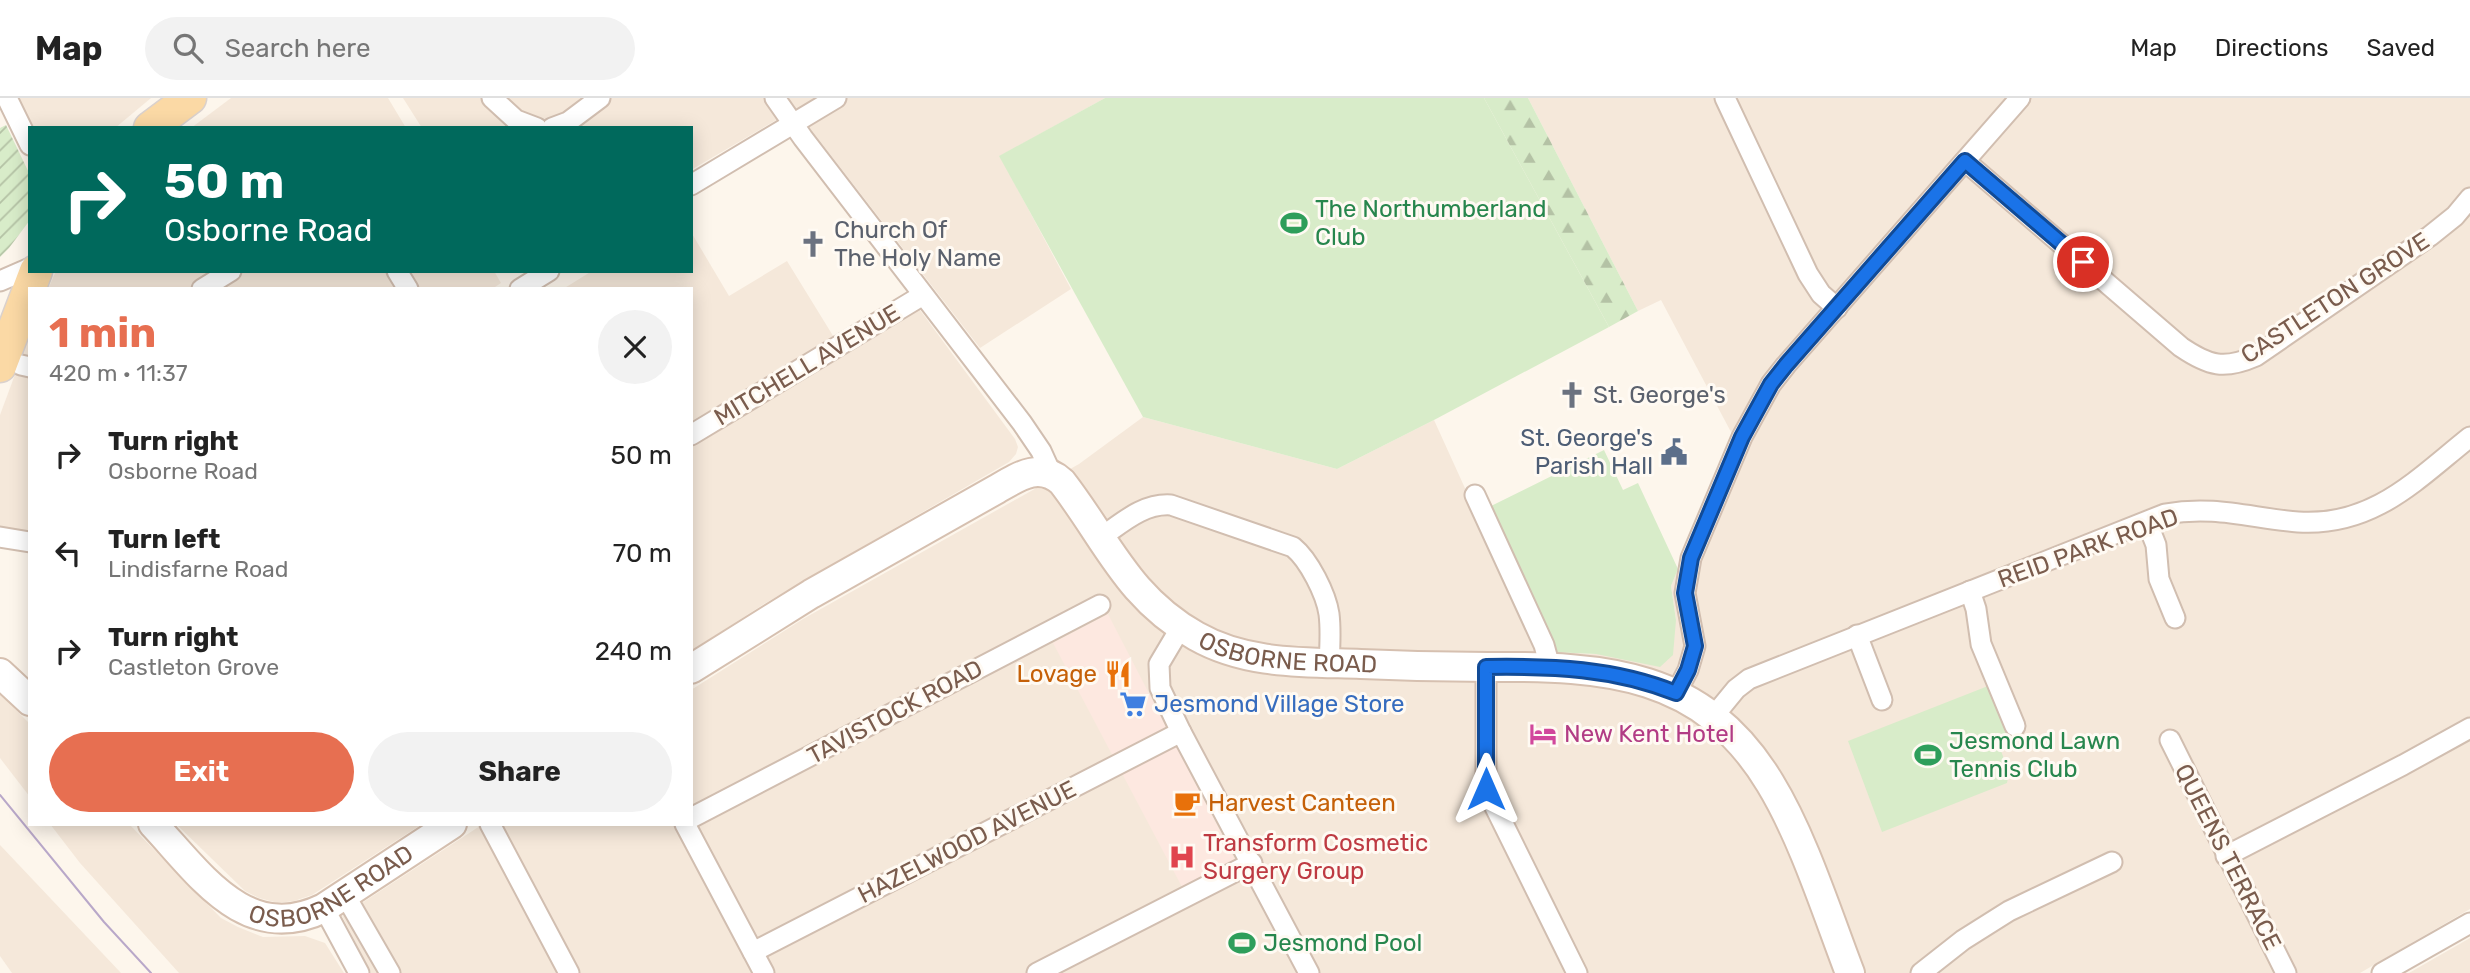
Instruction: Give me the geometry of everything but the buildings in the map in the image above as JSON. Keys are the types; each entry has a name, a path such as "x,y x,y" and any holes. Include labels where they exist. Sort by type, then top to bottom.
{"main road":[{"path":"153,126 190,98"},
{"path":"17,366 28,311"},
{"path":"693,668 811,594 1007,483 1035,471 1051,473"},
{"name":"OSBORNE ROAD","path":"1051,473 1068,489 1116,564 1135,587 1181,627 1210,643 1250,657 1272,661 1550,667 1620,675 1676,693 1713,717 1745,748 1770,783 1789,819 1850,973"},
{"path":"0,673 28,699"},
{"name":"OSBORNE ROAD","path":"155,826 225,898 247,912 284,919 312,914 449,826"}],"street":[{"path":"7,98 28,141"},
{"path":"492,98 516,120 532,126"},
{"path":"557,126 568,122 600,98"},
{"path":"775,98 792,124 1032,437 1051,473"},
{"path":"693,184 836,98"},
{"path":"1726,98 1808,274 1821,293 1837,308"},
{"path":"1676,693 1688,670 1695,646 1685,593 1691,558 1742,437 1766,392 1786,365 2020,98"},
{"name":"CASTLETON GROVE","path":"1965,161 2181,347 2216,365 2240,363 2256,356 2430,236 2455,216 2470,198"},
{"path":"0,281 28,269"},
{"path":"205,287 228,273"},
{"path":"523,287 546,273"},
{"name":"MITCHELL AVENUE","path":"693,434 923,295"},
{"name":"REID PARK ROAD","path":"1713,717 1736,689 1749,679 2165,514 2197,510 2234,511 2297,522 2318,522 2362,514 2398,494 2470,437"},
{"path":"1475,495 1544,645 1550,667"},
{"path":"1100,538 1140,511 1161,504 1171,505 1293,547 1306,560 1326,602 1330,625 1329,663"},
{"path":"2147,522 2156,545 2160,579 2175,618"},
{"path":"0,537 28,542"},
{"path":"1970,592 1976,609 1981,644 2015,726"},
{"name":"TAVISTOCK ROAD","path":"693,817 1100,605"},
{"path":"1181,627 1164,653 1158,673 1160,688 1308,973"},
{"path":"1857,635 1882,700"},
{"path":"1486,667 1486,789 1577,973"},
{"path":"2226,856 2470,728"},
{"name":"HAZELWOOD AVENUE","path":"753,952 1181,732"},
{"name":"QUEENS TERRACE","path":"2169,740 2286,973"},
{"path":"491,826 569,973"},
{"path":"686,826 764,973"},
{"path":"1921,973 1963,940 2009,911 2112,862"},
{"path":"1037,973 1252,863"},
{"path":"335,901 359,973"},
{"path":"335,901 390,973"},
{"path":"2382,973 2470,923"}],"shaded area":[{"path":"19,98 151,98 117,126 32,126"},
{"path":"231,98 388,98 405,126 194,126"},
{"path":"403,98 1105,98 1000,156 1071,289 980,348 795,109 693,169 693,126 421,126"},
{"path":"1528,98 2470,98 2470,909 2360,973 371,973 342,916 480,826 693,826 693,689 803,619 1079,464 1143,417 1337,469 1434,420 1539,651 1596,654 1676,620 1671,586 1732,434 1661,300 1638,311"},
{"path":"693,235 729,296 787,261 843,352 917,306 1015,439 1018,447 1016,454 1009,462 764,604 693,650 693,287 566,287 589,273 693,273"},
{"path":"55,273 495,273 501,283 495,287 49,287"},
{"path":"28,339 28,532 0,527 0,415"},
{"path":"1108,614 1235,860 1182,887 1053,643"},
{"path":"0,694 28,722 28,794 0,758"},
{"path":"52,826 131,826 221,918 263,937 305,936 325,943 344,973 179,973 80,863"},
{"path":"178,826 419,826 312,895 278,903 245,891"},
{"path":"0,845 121,973 12,973 0,956"},
{"path":"2470,938 2470,973 2409,973"}],"green space":[{"name":"The Northumberland Club","path":"1105,98 1484,98 1609,327 1337,469 1143,417 999,156"},
{"path":"1484,98 1528,98 1638,311 1609,327"},
{"path":"6,125 28,171 28,223 0,257 0,128"},
{"path":"1604,450 1623,490 1638,483 1678,569 1671,586 1676,620 1673,655 1660,667 1596,654 1553,652 1487,508"},
{"name":"Jesmond Lawn Tennis Club","path":"1988,686 2013,746 2001,751 2009,772 2007,783 1882,832 1848,741"}],"tram line":[{"path":"0,795 104,922 151,973"}],"place":[{"name":"The Northumberland Club","path":"1294,223"},
{"name":"Church Of The Holy Name","path":"813,244"},
{"name":"St. George's","path":"1572,395"},
{"name":"St. George's Parish Hall","path":"1674,452"},
{"name":"Lovage","path":"1118,674"},
{"name":"Jesmond Village Store","path":"1133,704"},
{"name":"New Kent Hotel","path":"1543,734"},
{"name":"Jesmond Lawn Tennis Club","path":"1928,755"},
{"name":"Harvest Canteen","path":"1187,803"},
{"name":"Transform Cosmetic Surgery Group","path":"1182,857"},
{"name":"Jesmond Pool","path":"1242,943"}],"route":[{"path":"1486,789 1486,667 1593,670 1639,679 1676,693 1688,670 1695,646 1685,593 1691,558 1756,410 1786,365 1965,161 2083,262"}]}
